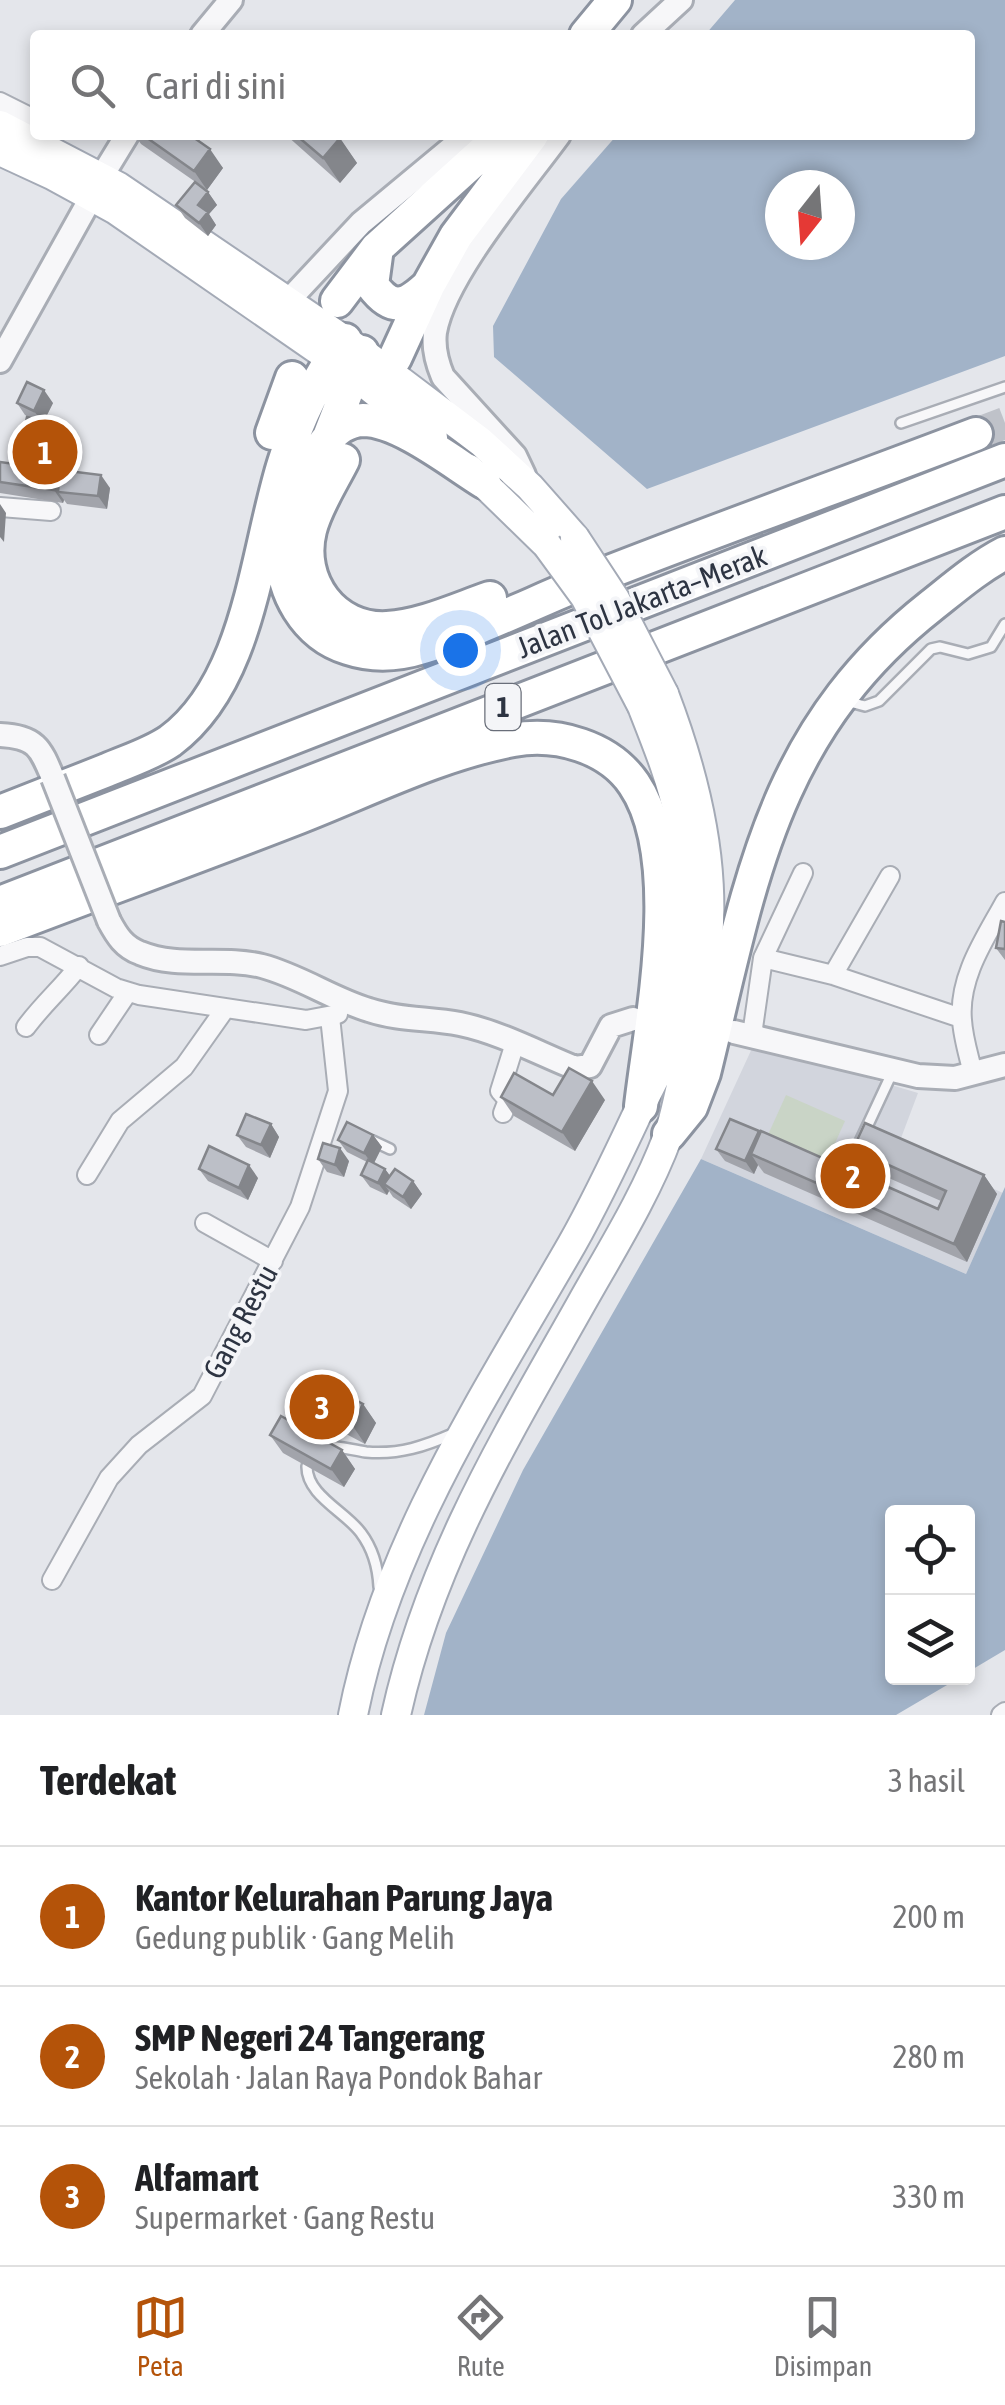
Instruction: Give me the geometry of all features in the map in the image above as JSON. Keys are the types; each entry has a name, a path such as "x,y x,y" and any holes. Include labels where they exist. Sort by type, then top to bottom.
{"highway":[{"path":"590,30 615,0"},
{"path":"337,301 377,248 496,140"},
{"path":"395,358 456,236 528,140"},
{"path":"377,248 372,285 382,299 400,304 413,300 428,286"},
{"path":"336,449 348,356"},
{"path":"0,812 145,755 170,741 201,712 216,690 240,635 283,464 299,418 348,356"},
{"path":"224,666 223,630 277,416 292,378"},
{"path":"484,482 410,436 378,422 349,422 336,449 310,530 309,568 322,598 348,621 364,626 400,627 753,519 976,434"},
{"name":"Jalan Tol Jakarta–Merak","path":"0,852 1005,460"},
{"name":"Jalan Tol Jakarta–Merak","path":"0,903 1005,512"},
{"path":"669,1134 692,1107 704,1073 748,896 776,807 794,768 839,699 890,638 982,565 1005,553"},
{"path":"0,930 431,764 514,740 569,741 600,752 636,786 648,814 660,871 658,961 641,1106"},
{"path":"44,886 300,817"}],"main road":[{"path":"0,125 30,136"},
{"path":"48,143 97,186 481,442 530,487 575,538 616,599 653,700 664,764 681,824 686,892 672,1034 591,1210 466,1428 408,1539 381,1609 353,1715"},
{"path":"0,151 97,186 288,301 547,545 688,756 701,809 710,901 706,968 698,1014 669,1134 625,1226 481,1482 447,1551 407,1667 396,1715"}],"street":[{"path":"206,30 231,0"},
{"path":"571,30 601,0"},
{"path":"649,30 682,0"},
{"path":"0,102 30,120"},
{"path":"0,361 125,140"},
{"path":"288,301 361,223 461,140"},
{"path":"530,487 515,456 443,378 434,335 444,304 459,277 555,140"},
{"path":"0,507 50,511"},
{"path":"0,735 32,742 42,753 110,921 126,946 140,953 174,961 233,960 260,966 308,983 351,1005 402,1018 464,1025 575,1068 586,1069 594,1062 611,1026 633,1018"},
{"path":"804,873 763,958 743,1034 893,1071 938,1078 1005,1065"},
{"path":"833,975 890,876"},
{"path":"973,1074 961,1018 965,987 974,959 1005,902"},
{"path":"0,956 40,947 128,992 225,1009 306,1020 330,1017 351,1005"},
{"path":"763,958 833,975 961,1018"},
{"path":"26,1027 79,966"},
{"path":"99,1035 128,992"},
{"path":"87,1175 120,1121 184,1067 225,1009"},
{"name":"Gang Restu","path":"52,1580 110,1478 139,1445 202,1396 300,1207 335,1126 338,1091 330,1017"},
{"path":"504,1112 508,1100 500,1091 515,1043"},
{"path":"205,1224 272,1261"}],"lane":[{"path":"901,423 1005,387"},
{"path":"839,699 865,706 879,701 930,649 940,647 968,654 991,647 1005,624"},
{"path":"851,1161 893,1071"},
{"path":"355,1133 390,1149"},
{"path":"318,1448 327,1445 381,1453 403,1451 423,1447 466,1428"},
{"path":"307,1466 310,1484 360,1532 373,1554 381,1609"}],"shaded area":[{"path":"754,1044 918,1093 898,1146 1003,1193 966,1274 701,1159"}],"green space":[{"path":"786,1095 845,1121 826,1163 767,1137"}],"water":[{"path":"735,0 1005,0 1005,356 647,489 494,357 493,326 561,199 613,140 975,140 975,30 709,30"},
{"path":"701,1159 966,1274 1005,1187 1005,1650 975,1668 975,1505 885,1505 885,1685 947,1685 896,1715 424,1715 446,1633 523,1470"}],"building":[{"path":"150,140 197,140 210,149 194,171"},
{"path":"302,140 338,140 323,158"},
{"path":"195,182 208,192 198,205 208,212 199,223 176,205"},
{"path":"27,382 44,390 34,411 17,403"},
{"path":"27,417 55,424 46,463 18,456"},
{"path":"0,462 58,470 54,490 0,482"},
{"path":"60,470 101,475 98,496 58,492"},
{"path":"1001,921 1005,922 1005,949 996,948"},
{"path":"569,1068 592,1081 562,1132 501,1097 514,1073 553,1095"},
{"path":"246,1114 271,1124 261,1145 237,1135"},
{"path":"730,1119 759,1131 745,1161 716,1149"},
{"path":"347,1122 373,1135 364,1153 338,1140"},
{"path":"865,1123 984,1175 954,1244 751,1154 761,1131 938,1209 946,1191 853,1149"},
{"path":"323,1143 340,1148 335,1165 318,1159"},
{"path":"209,1146 249,1165 239,1188 199,1169"},
{"path":"368,1160 385,1169 378,1183 361,1175"},
{"path":"395,1169 413,1181 403,1197 384,1184"},
{"path":"312,1377 363,1404 352,1425 301,1398"},
{"path":"281,1416 342,1450 331,1469 270,1435"}],"tunnel":[{"path":"976,434 1005,423"}],"place":[{"name":"Kantor Kelurahan Parung Jaya","path":"45,452"},
{"name":"SMP Negeri 24 Tangerang","path":"853,1176"},
{"name":"Alfamart","path":"322,1407"}]}
